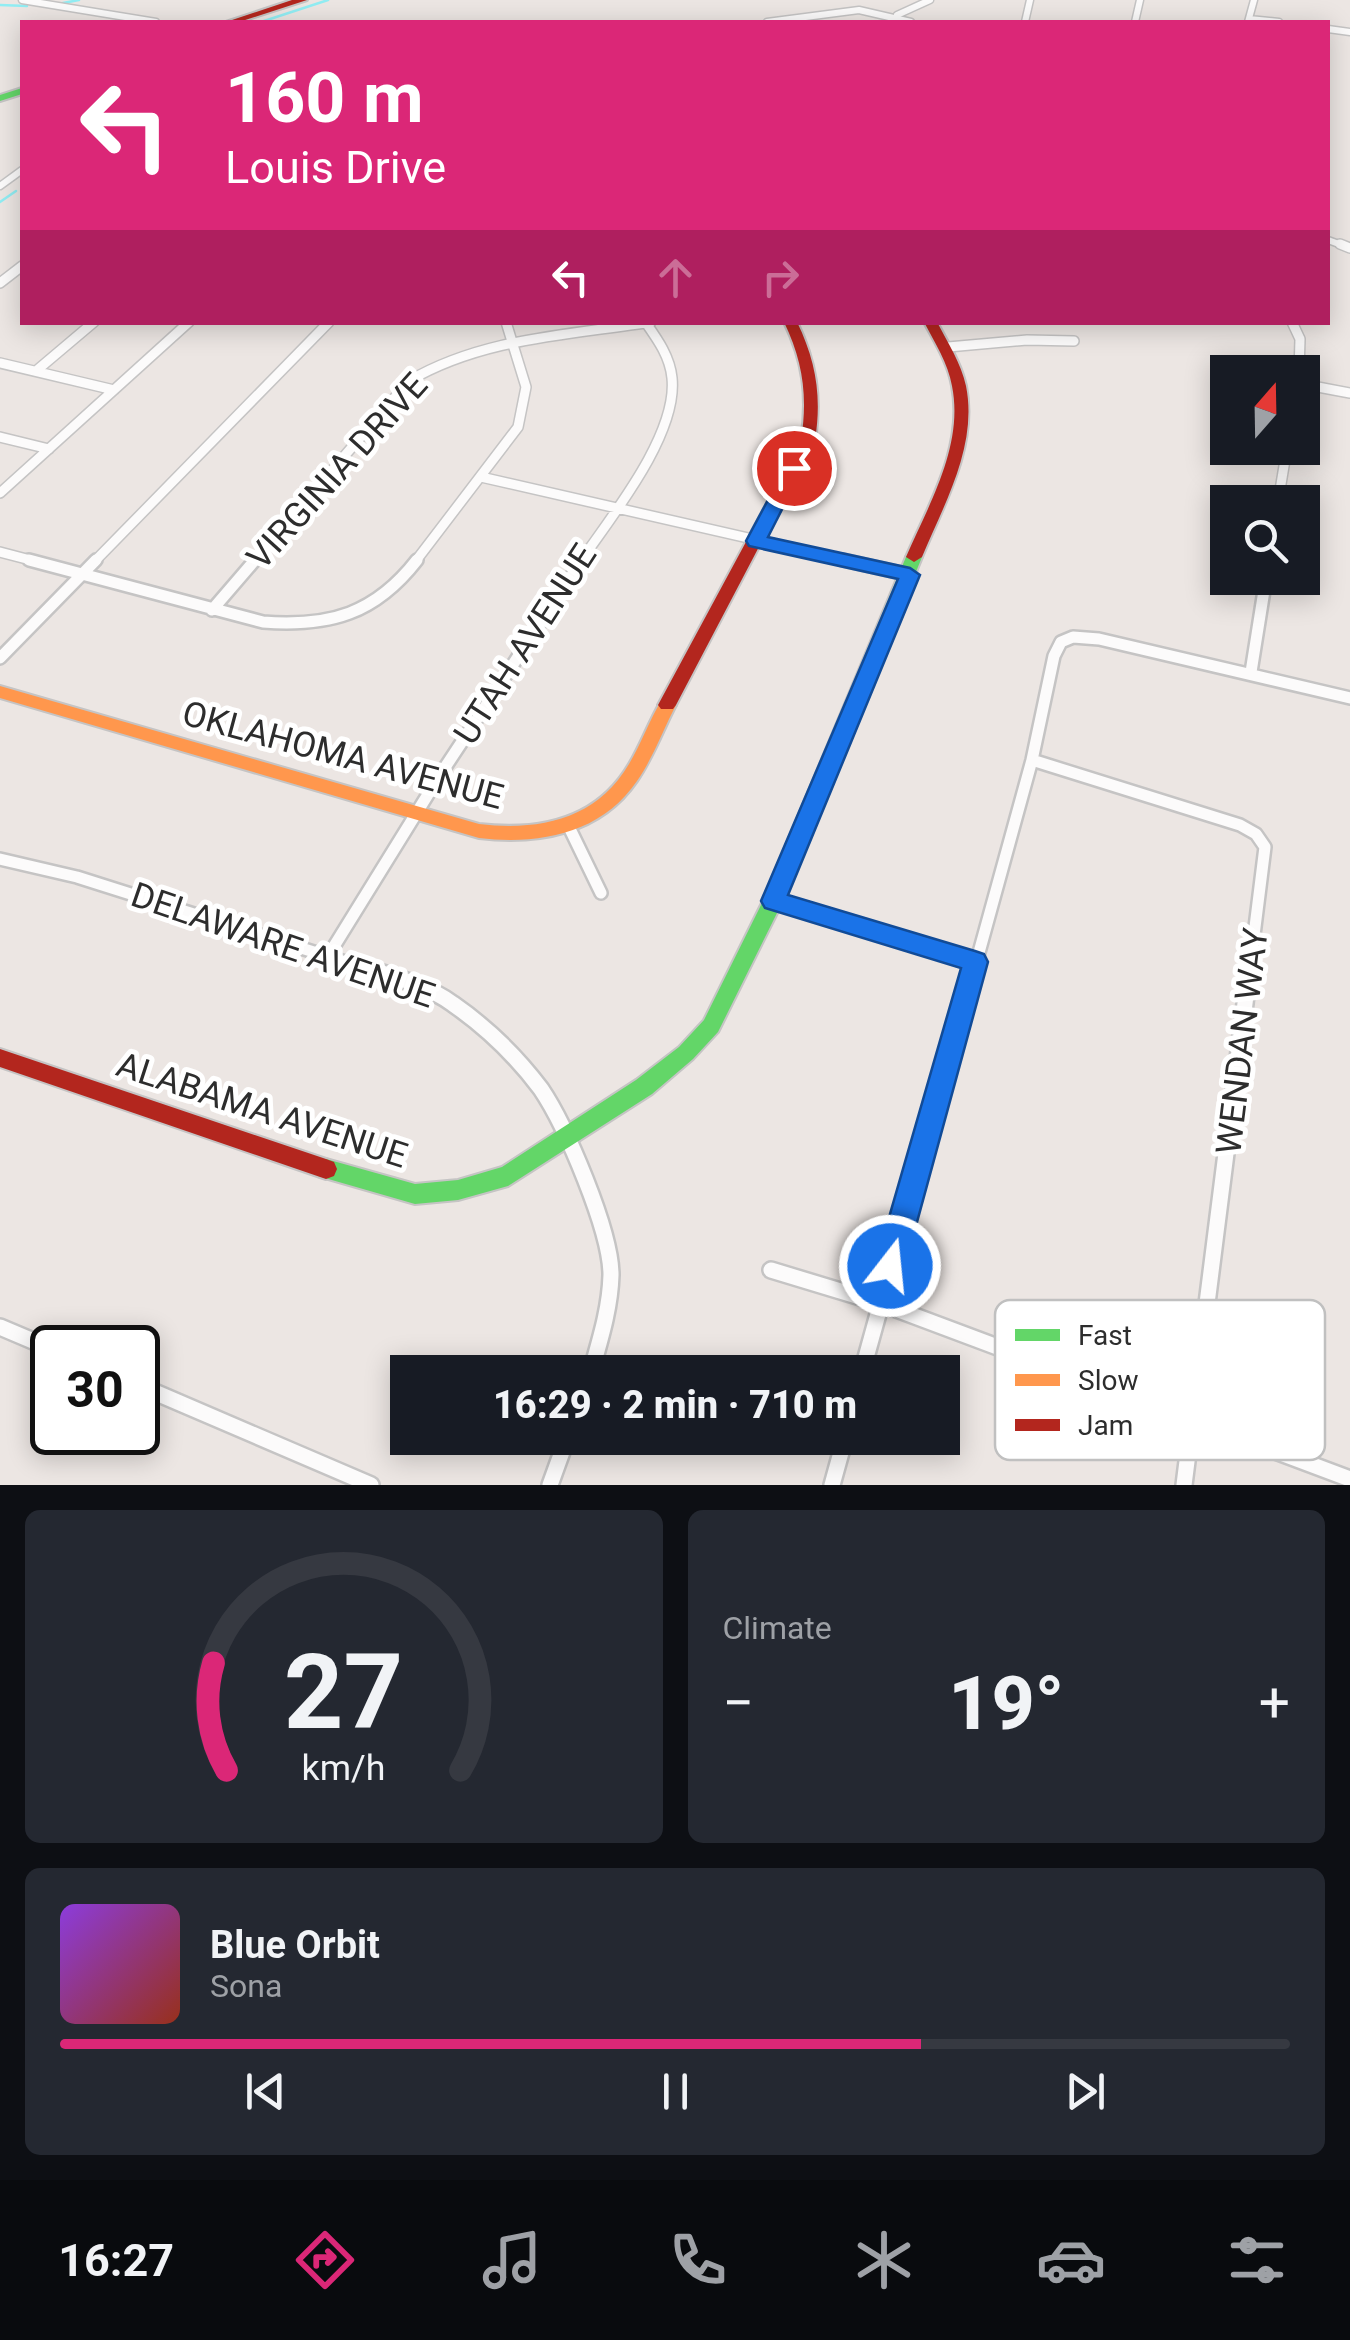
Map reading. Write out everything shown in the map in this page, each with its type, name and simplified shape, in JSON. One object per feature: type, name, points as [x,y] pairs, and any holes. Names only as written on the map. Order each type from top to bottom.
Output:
[{"type":"street","points":[[22,0],[144,20]]},
{"type":"street","points":[[241,20],[302,0]]},
{"type":"street","points":[[897,15],[930,0]]},
{"type":"street","points":[[780,20],[858,8],[907,20]]},
{"type":"street","points":[[0,283],[20,268]]},
{"type":"street","points":[[36,371],[90,325]]},
{"type":"street","points":[[0,494],[186,325]]},
{"type":"street","points":[[0,658],[326,325]]},
{"type":"street","points":[[0,552],[212,610],[297,626],[338,620],[373,606],[395,588],[518,427],[527,406],[528,386],[507,325]]},
{"type":"street","name":"VIRGINIA DRIVE","points":[[212,610],[409,381],[446,358],[636,325]]},
{"type":"street","name":"UTAH AVENUE","points":[[328,956],[414,813],[615,508],[659,434],[672,396],[672,370],[666,350],[650,325]]},
{"type":"street","points":[[600,893],[570,828],[624,787],[808,440],[816,406],[811,366],[791,325]]},
{"type":"street","name":"ALABAMA AVENUE","points":[[0,1058],[364,1182],[415,1194],[458,1190],[508,1176],[644,1087],[699,1040],[733,988],[774,901],[960,448],[965,385],[948,347],[932,325]]},
{"type":"street","points":[[1295,325],[1300,355]]},
{"type":"street","points":[[948,347],[1027,340],[1074,341]]},
{"type":"street","points":[[0,362],[114,390]]},
{"type":"street","points":[[1320,387],[1350,393]]},
{"type":"street","points":[[0,437],[48,449]]},
{"type":"street","points":[[481,477],[910,575]]},
{"type":"street","points":[[1251,672],[1263,595]]},
{"type":"street","points":[[866,1355],[1032,760],[1054,656],[1061,642],[1073,637],[1251,672],[1350,698]]},
{"type":"street","name":"OKLAHOMA AVENUE","points":[[0,692],[414,813],[505,834],[570,828]]},
{"type":"street","name":"WENDAN WAY","points":[[1032,760],[1240,825],[1256,834],[1265,847],[1208,1300]]},
{"type":"street","name":"DELAWARE AVENUE","points":[[0,859],[77,877],[328,956],[450,1002],[500,1042],[542,1092],[590,1188],[604,1228],[611,1272],[608,1313],[596,1355]]},
{"type":"street","points":[[774,901],[975,962]]},
{"type":"street","points":[[771,1270],[880,1304],[995,1348]]},
{"type":"street","points":[[0,1326],[30,1339]]},
{"type":"street","points":[[160,1394],[370,1485]]},
{"type":"street","points":[[550,1485],[561,1455]]},
{"type":"street","points":[[832,1485],[840,1455]]},
{"type":"street","name":"WENDAN WAY","points":[[1184,1485],[1188,1460]]},
{"type":"street","points":[[1297,1460],[1350,1479]]},
{"type":"waterway","points":[[63,3],[79,0]]},
{"type":"waterway","points":[[267,20],[328,0]]},
{"type":"waterway","points":[[0,5],[27,6]]},
{"type":"waterway","points":[[0,202],[16,191]]},
{"type":"traffic: fast","points":[[0,98],[20,92]]},
{"type":"traffic: fast","points":[[326,1169],[415,1194],[458,1190],[508,1176],[644,1087],[686,1053],[711,1026],[773,901],[914,557]]},
{"type":"traffic: slow","points":[[0,692],[500,834],[556,829],[590,815],[606,803],[635,770],[667,705]]},
{"type":"traffic: jam","points":[[237,20],[302,0]]},
{"type":"traffic: jam","points":[[667,705],[808,440],[810,379],[791,325]]},
{"type":"traffic: jam","points":[[914,557],[952,467],[962,413],[959,385],[949,355],[932,325]]},
{"type":"traffic: jam","points":[[0,1058],[326,1169]]},
{"type":"route","points":[[794,468],[756,541],[910,575],[774,901],[975,962],[890,1266]]}]
